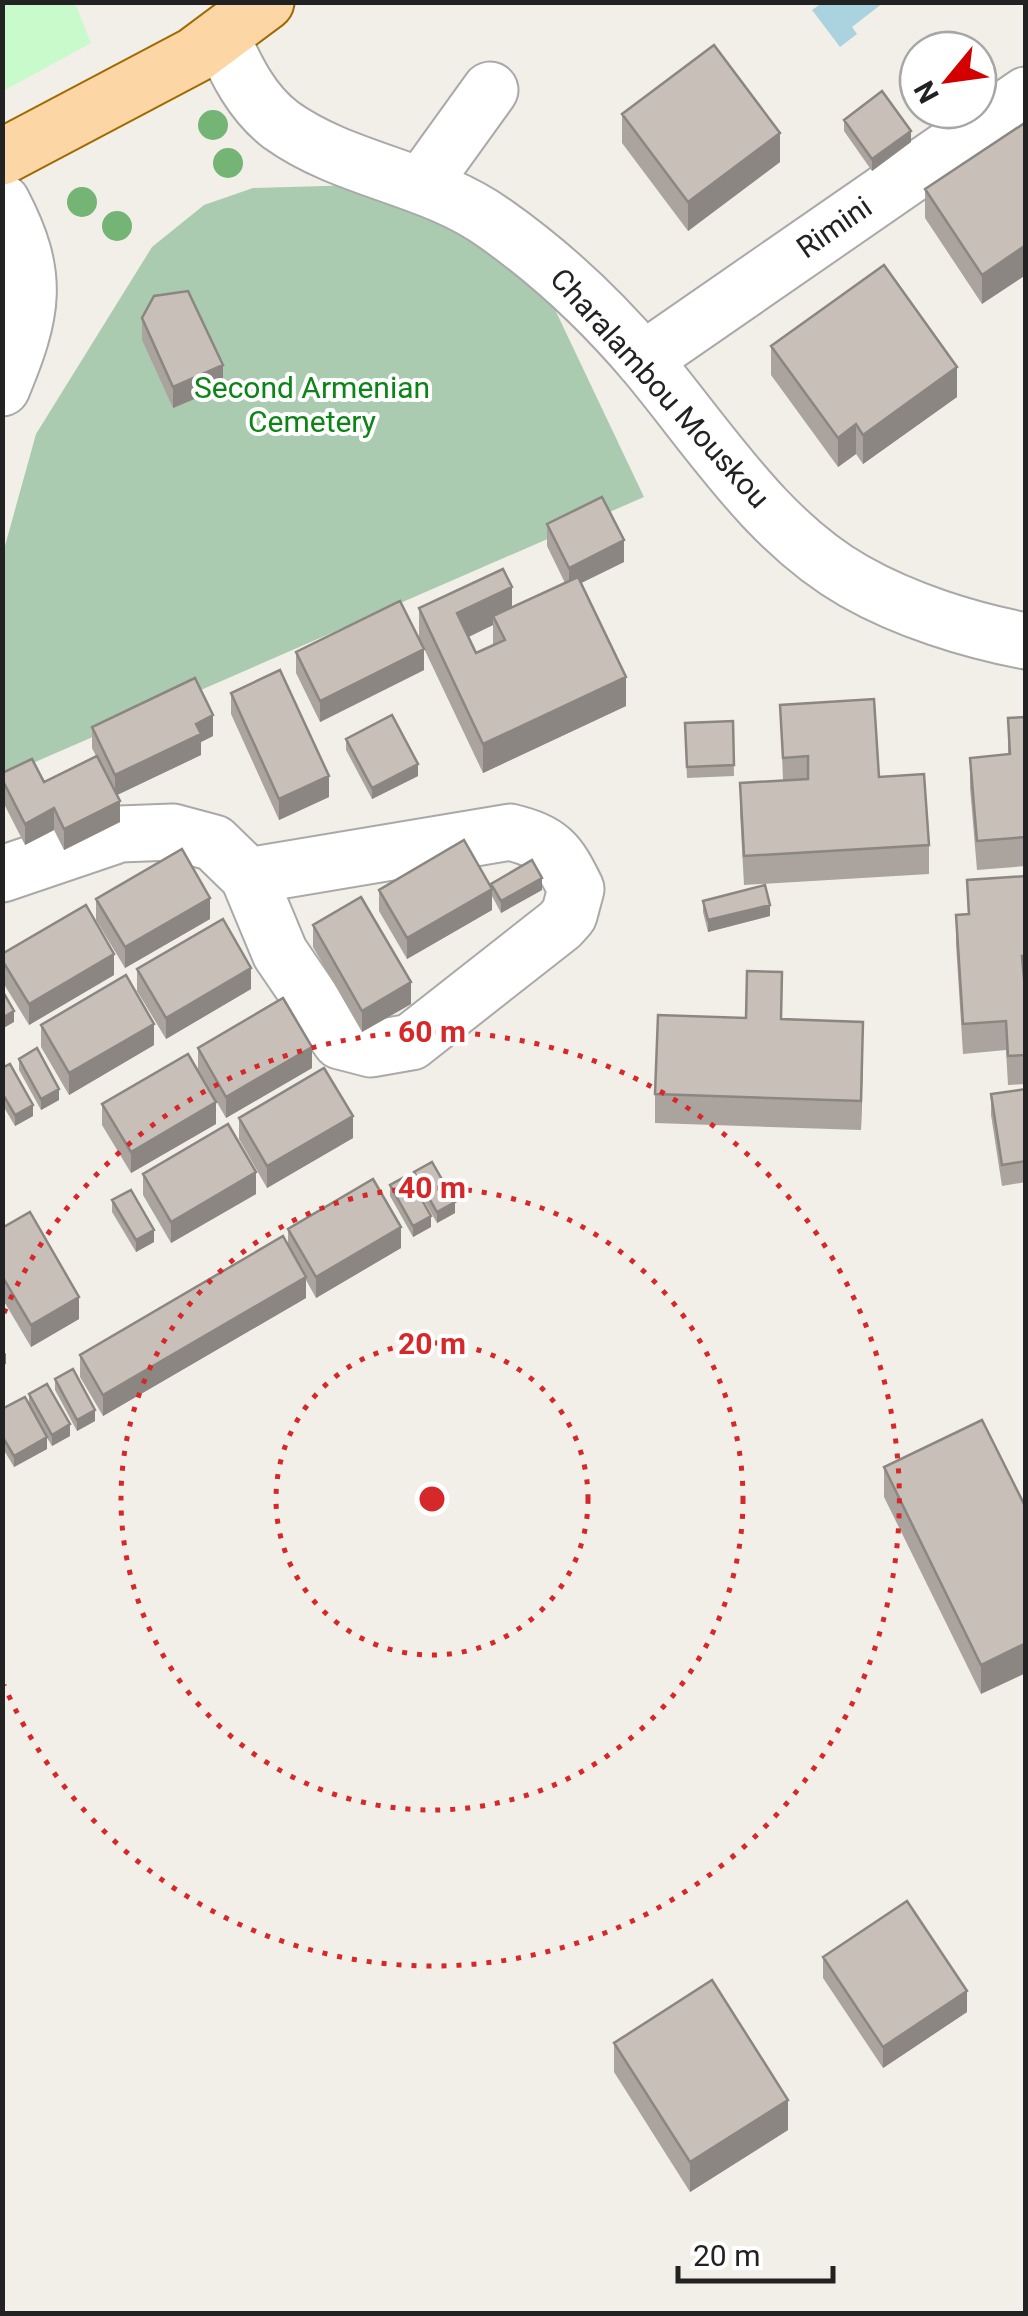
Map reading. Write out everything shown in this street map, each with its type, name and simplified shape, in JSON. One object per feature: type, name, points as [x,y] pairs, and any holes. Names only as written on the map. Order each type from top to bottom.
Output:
[{"type":"main road","points":[[2,157],[161,75],[222,38],[266,2]]},
{"type":"street","name":"Charalambou Mouskou","points":[[222,38],[246,86],[280,124],[316,144],[423,183],[490,220],[553,268],[643,360],[752,494],[852,580],[913,608],[1026,641]]},
{"type":"street","points":[[423,183],[490,90]]},
{"type":"street","name":"Rimini","points":[[643,360],[1026,94]]},
{"type":"street","points":[[2,202],[27,257],[31,284],[24,336],[2,388]]},
{"type":"street","points":[[2,874],[120,834],[173,832],[214,844],[248,876],[280,953],[313,1006],[340,1041],[372,1049],[411,1042],[525,955],[570,915],[576,889],[563,862],[542,840],[510,832],[248,876]]},
{"type":"green space","points":[[3,2],[75,3],[91,43],[3,91]]},
{"type":"green space","name":"Second Armenian Cemetery","points":[[360,185],[456,223],[550,299],[644,497],[3,776],[3,553],[36,434],[152,247],[204,205],[253,188]]},
{"type":"water","points":[[822,3],[883,3],[852,27],[857,34],[840,47],[812,10]]},
{"type":"building","points":[[714,45],[780,133],[688,202],[622,114]]},
{"type":"building","points":[[882,91],[898,113],[898,130],[911,131],[872,159],[844,120]]},
{"type":"building","points":[[1026,122],[1026,245],[982,275],[925,189]]},
{"type":"building","points":[[884,265],[957,367],[863,435],[856,424],[838,438],[771,346]]},
{"type":"building","points":[[188,291],[223,365],[173,387],[142,318],[154,296]]},
{"type":"building","points":[[602,497],[624,540],[569,568],[547,524]]},
{"type":"building","points":[[503,569],[512,587],[457,613],[476,653],[505,640],[493,616],[578,577],[626,677],[483,744],[419,608]]},
{"type":"building","points":[[400,601],[424,649],[320,701],[296,652]]},
{"type":"building","points":[[280,670],[329,776],[279,799],[231,693]]},
{"type":"building","points":[[195,678],[213,715],[196,724],[201,734],[115,775],[92,727]]},
{"type":"building","points":[[874,699],[879,777],[924,774],[929,845],[744,856],[740,783],[808,779],[808,756],[783,758],[780,705]]},
{"type":"building","points":[[392,715],[418,764],[372,788],[346,739]]},
{"type":"building","points":[[1026,717],[1026,837],[977,841],[970,758],[1010,754],[1008,718]]},
{"type":"building","points":[[733,721],[734,765],[687,767],[685,723]]},
{"type":"building","points":[[97,756],[120,801],[64,829],[54,808],[25,824],[2,773],[32,759],[44,782]]},
{"type":"building","points":[[464,840],[492,889],[407,938],[379,890]]},
{"type":"building","points":[[182,849],[210,898],[125,947],[96,899]]},
{"type":"building","points":[[532,860],[542,878],[501,901],[491,884]]},
{"type":"building","points":[[1026,876],[1026,956],[1022,956],[1026,1055],[1008,1056],[1006,1021],[963,1024],[956,915],[969,914],[967,880]]},
{"type":"building","points":[[765,885],[770,905],[708,920],[703,901]]},
{"type":"building","points":[[361,897],[411,982],[362,1011],[313,925]]},
{"type":"building","points":[[86,905],[114,954],[29,1004],[2,954]]},
{"type":"building","points":[[223,919],[251,968],[166,1018],[137,969]]},
{"type":"building","points":[[747,971],[782,972],[781,1019],[863,1022],[861,1101],[655,1094],[658,1015],[746,1018]]},
{"type":"building","points":[[126,975],[154,1024],[69,1073],[41,1025]]},
{"type":"building","points":[[2,990],[14,1011],[2,1018]]},
{"type":"building","points":[[283,998],[312,1047],[226,1097],[198,1048]]},
{"type":"building","points":[[37,1048],[59,1089],[41,1099],[19,1059]]},
{"type":"building","points":[[188,1054],[216,1102],[131,1152],[102,1104]]},
{"type":"building","points":[[10,1064],[33,1105],[15,1115],[2,1093],[2,1068]]},
{"type":"building","points":[[324,1068],[353,1116],[267,1166],[239,1118]]},
{"type":"building","points":[[1026,1089],[1026,1161],[1002,1165],[991,1094]]},
{"type":"building","points":[[228,1124],[256,1172],[171,1222],[143,1174]]},
{"type":"building","points":[[432,1162],[455,1202],[437,1212],[414,1172]]},
{"type":"building","points":[[408,1175],[431,1216],[413,1226],[390,1185]]},
{"type":"building","points":[[373,1179],[401,1227],[316,1277],[288,1229]]},
{"type":"building","points":[[131,1190],[154,1230],[136,1240],[112,1200]]},
{"type":"building","points":[[30,1212],[79,1297],[31,1325],[2,1276],[2,1228]]},
{"type":"building","points":[[283,1236],[306,1277],[103,1395],[80,1355]]},
{"type":"building","points":[[73,1369],[95,1410],[77,1420],[55,1379]]},
{"type":"building","points":[[47,1384],[70,1424],[52,1435],[29,1394]]},
{"type":"building","points":[[25,1397],[47,1437],[14,1456],[2,1436],[2,1409]]},
{"type":"building","points":[[982,1420],[1026,1508],[1026,1643],[981,1665],[884,1467]]},
{"type":"building","points":[[907,1901],[967,1991],[883,2047],[823,1957]]},
{"type":"building","points":[[712,1980],[788,2100],[690,2162],[614,2043]]}]
